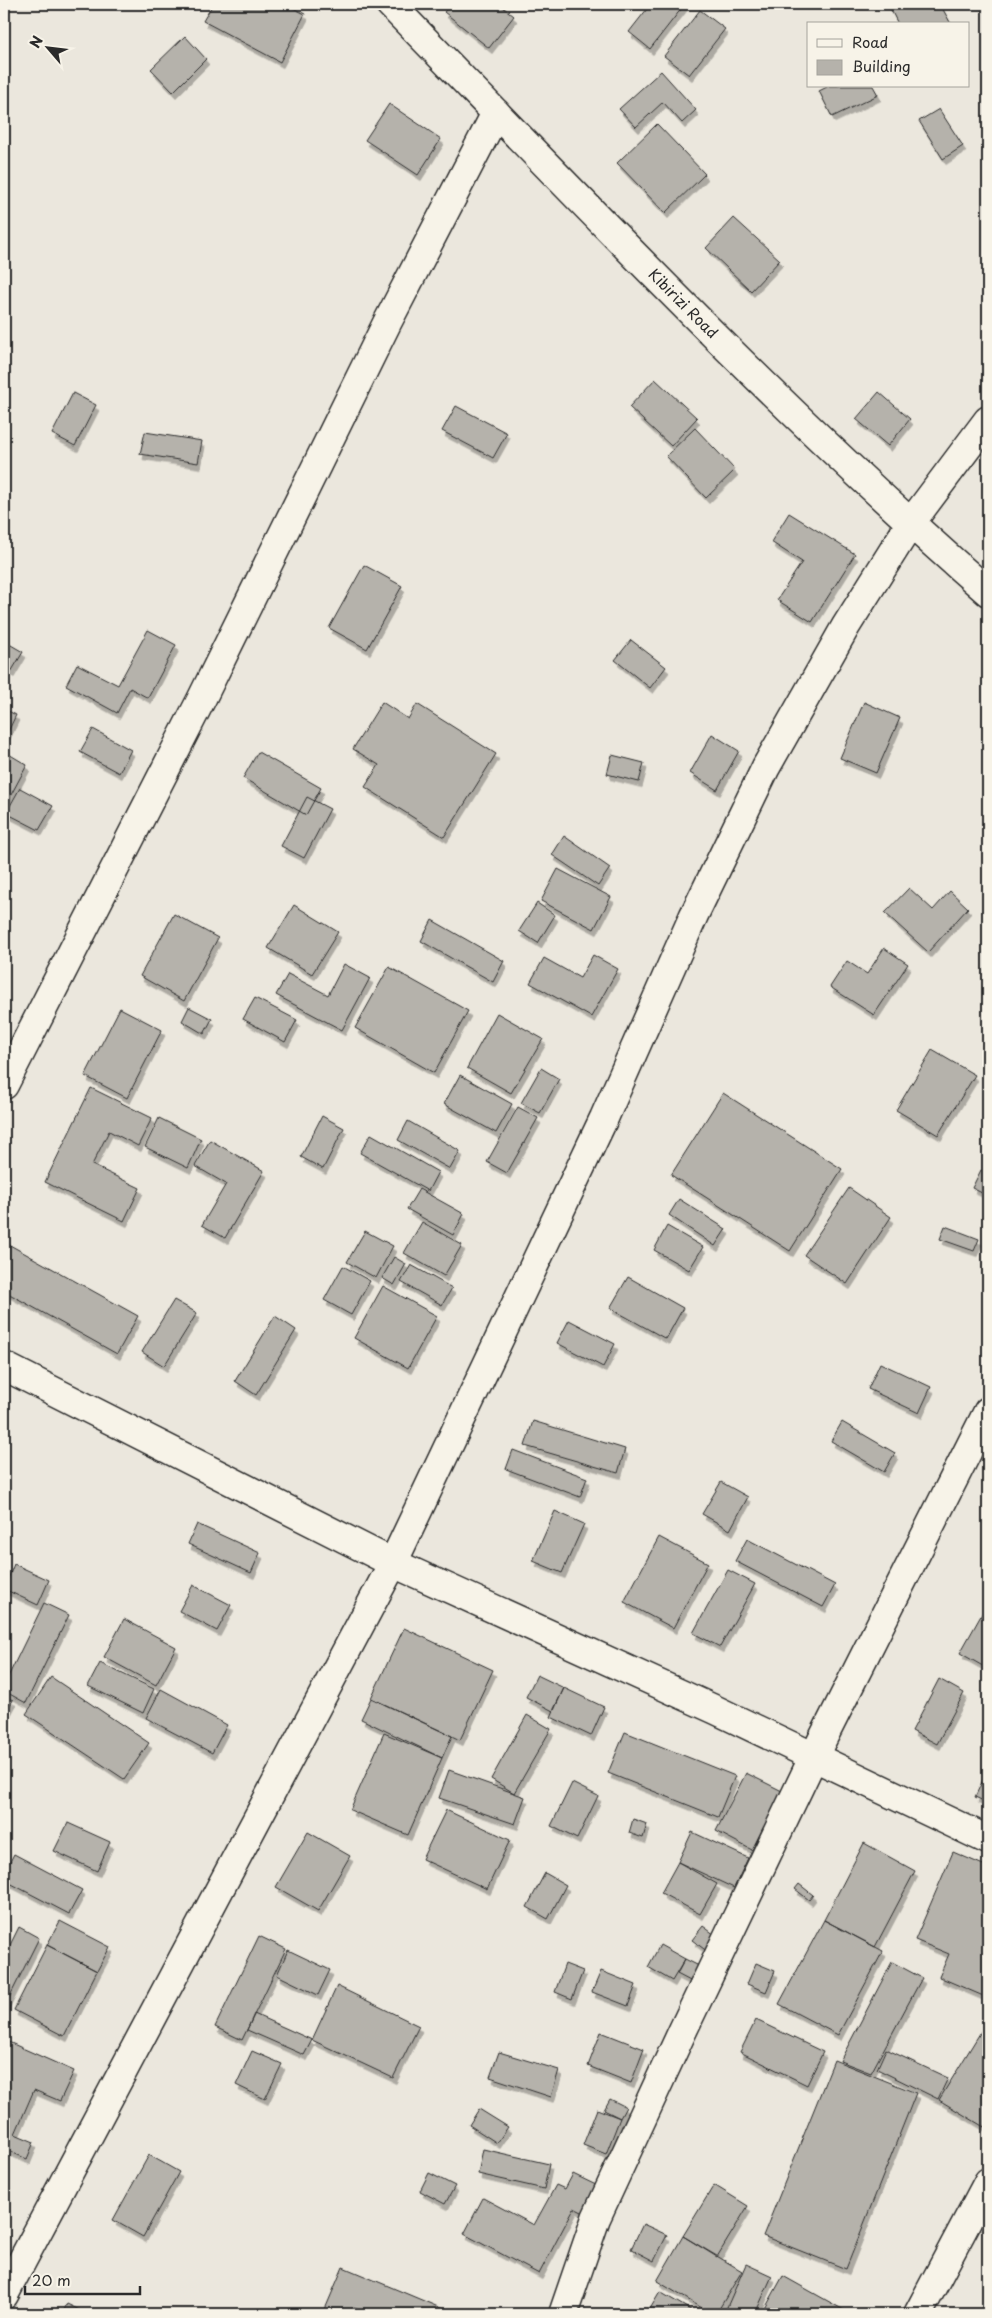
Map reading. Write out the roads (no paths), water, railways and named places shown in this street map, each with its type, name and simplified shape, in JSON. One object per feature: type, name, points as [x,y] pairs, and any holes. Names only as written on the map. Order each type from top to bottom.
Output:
[{"type":"street","name":"Kibirizi Road","points":[[390,4],[597,219],[743,366],[910,524],[988,592]]},
{"type":"street","points":[[4,1085],[202,698],[387,323],[496,113]]},
{"type":"street","points":[[4,2295],[393,1563],[604,1118],[694,915],[766,768],[846,626],[910,524],[988,420]]},
{"type":"street","points":[[4,1366],[393,1563],[814,1756],[988,1840]]},
{"type":"street","points":[[563,2314],[596,2218],[683,2030],[814,1756],[988,1412]]},
{"type":"street","points":[[918,2314],[988,2182]]}]
